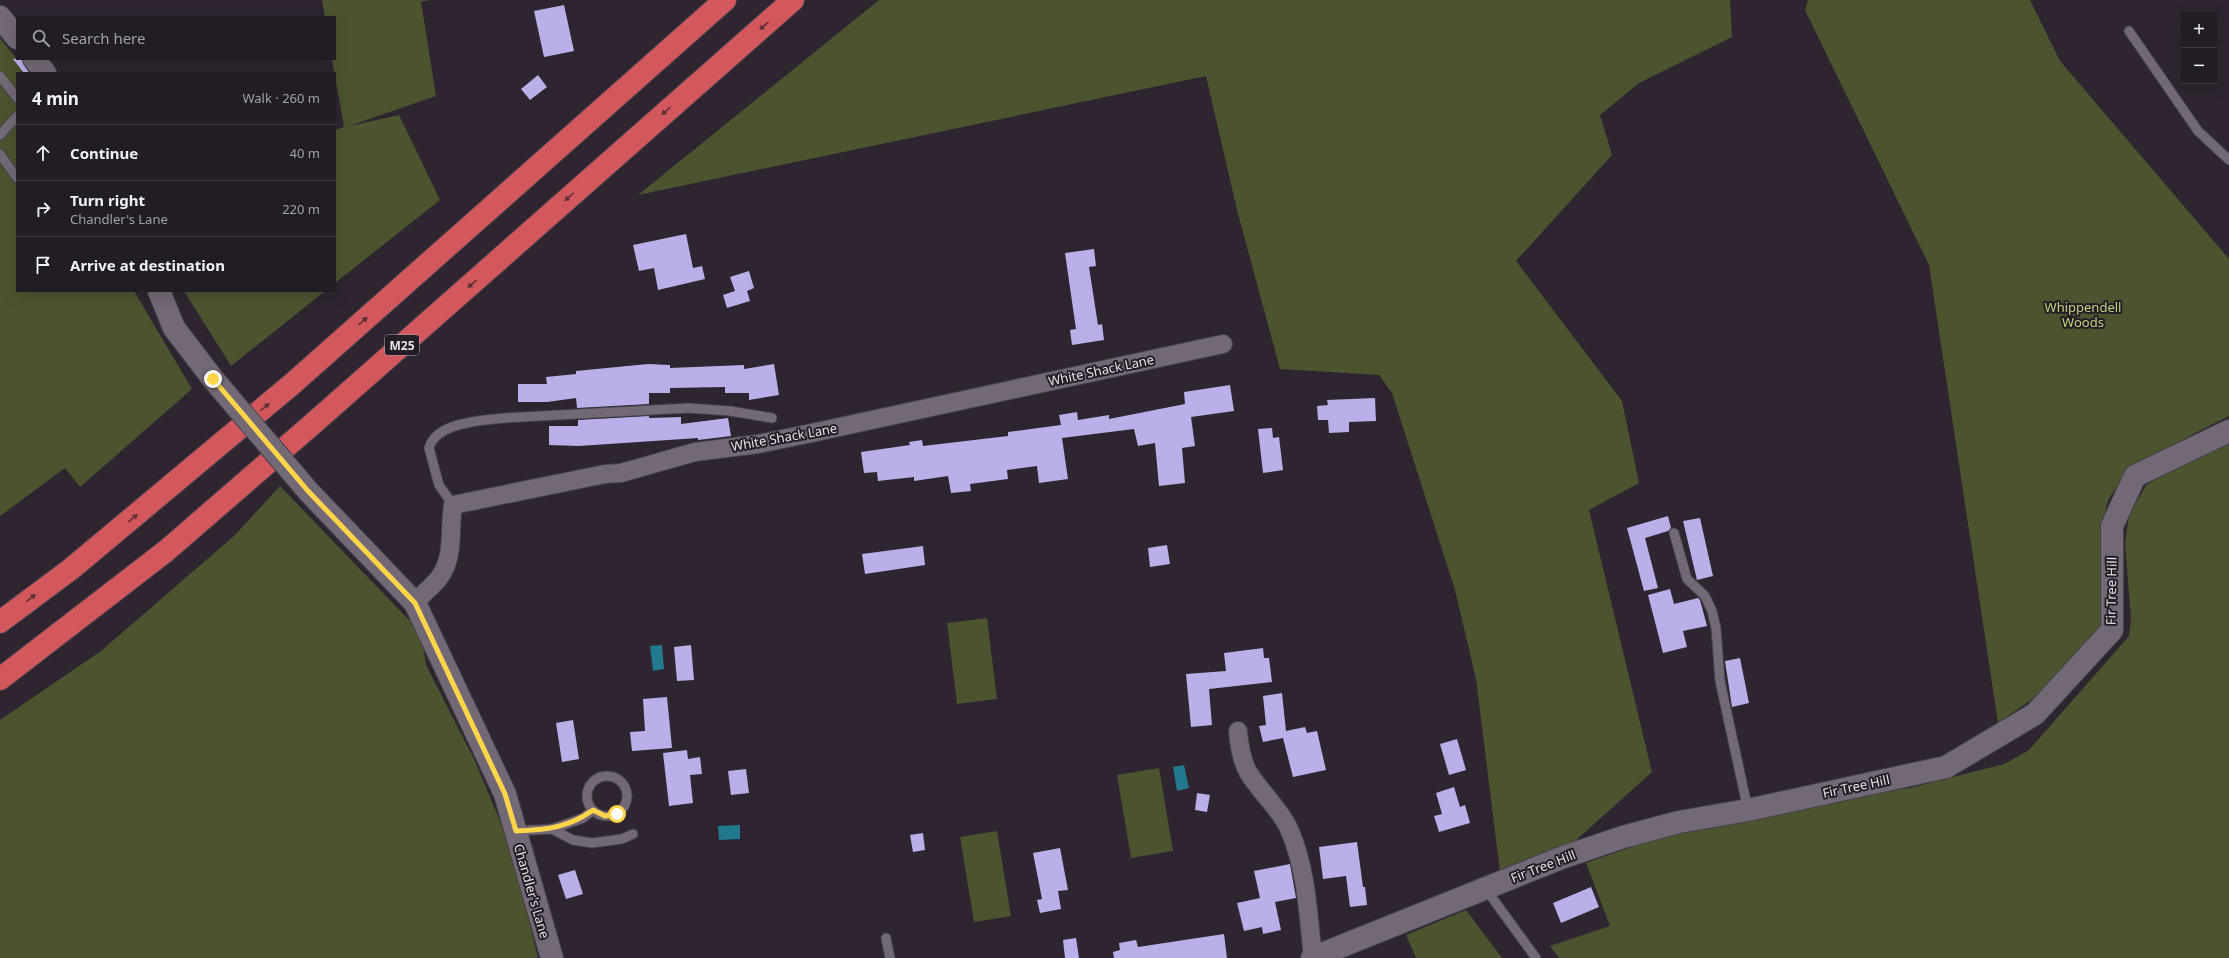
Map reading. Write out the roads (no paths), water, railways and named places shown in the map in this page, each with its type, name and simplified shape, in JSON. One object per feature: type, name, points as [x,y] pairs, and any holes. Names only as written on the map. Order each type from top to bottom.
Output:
[{"type":"highway","points":[[0,622],[77,564],[291,385],[725,0]]},
{"type":"highway","name":"M25","points":[[0,678],[166,551],[316,421],[793,0]]},
{"type":"street","points":[[0,17],[16,37]]},
{"type":"street","points":[[35,60],[44,72]]},
{"type":"street","name":"Chandler's Lane","points":[[159,292],[174,328],[213,379],[308,491],[415,603],[505,794],[552,958]]},
{"type":"street","name":"White Shack Lane","points":[[453,505],[605,474],[621,473],[696,452],[758,444],[807,434],[1224,344]]},
{"type":"street","name":"Fir Tree Hill","points":[[1312,958],[1485,888],[1623,837],[1679,822],[1748,810],[1946,767],[2035,714],[2112,630],[2112,526],[2134,476],[2229,431]]},
{"type":"street","points":[[415,603],[443,572],[451,544],[453,505]]},
{"type":"street","points":[[1238,731],[1239,746],[1248,772],[1279,812],[1295,844],[1306,889],[1312,958]]},
{"type":"lane","points":[[2129,32],[2198,132],[2229,160]]},
{"type":"lane","points":[[0,76],[16,97]]},
{"type":"lane","points":[[0,135],[16,117]]},
{"type":"lane","points":[[0,154],[16,177]]},
{"type":"lane","points":[[453,505],[439,485],[430,459],[429,448],[433,440],[448,428],[476,420],[682,408],[730,411],[772,418]]},
{"type":"lane","points":[[1674,533],[1686,579],[1705,596],[1712,611],[1716,628],[1720,681],[1748,810]]},
{"type":"lane","points":[[600,778],[613,778],[624,785],[627,798],[622,809],[611,816],[598,814],[593,810],[588,799],[590,786],[595,781],[600,778]]},
{"type":"lane","points":[[516,831],[552,830],[583,818],[593,810]]},
{"type":"lane","points":[[552,830],[572,840],[592,843],[622,839],[633,834]]},
{"type":"lane","points":[[1485,888],[1536,958]]},
{"type":"lane","points":[[886,938],[890,958]]},
{"type":"water","points":[[662,645],[664,669],[653,671],[650,646]]},
{"type":"water","points":[[1184,765],[1189,788],[1177,791],[1173,767]]},
{"type":"water","points":[[740,825],[740,839],[719,840],[718,826]]},
{"type":"park label","name":"Whippendell Woods","points":[[2083,314]]}]
